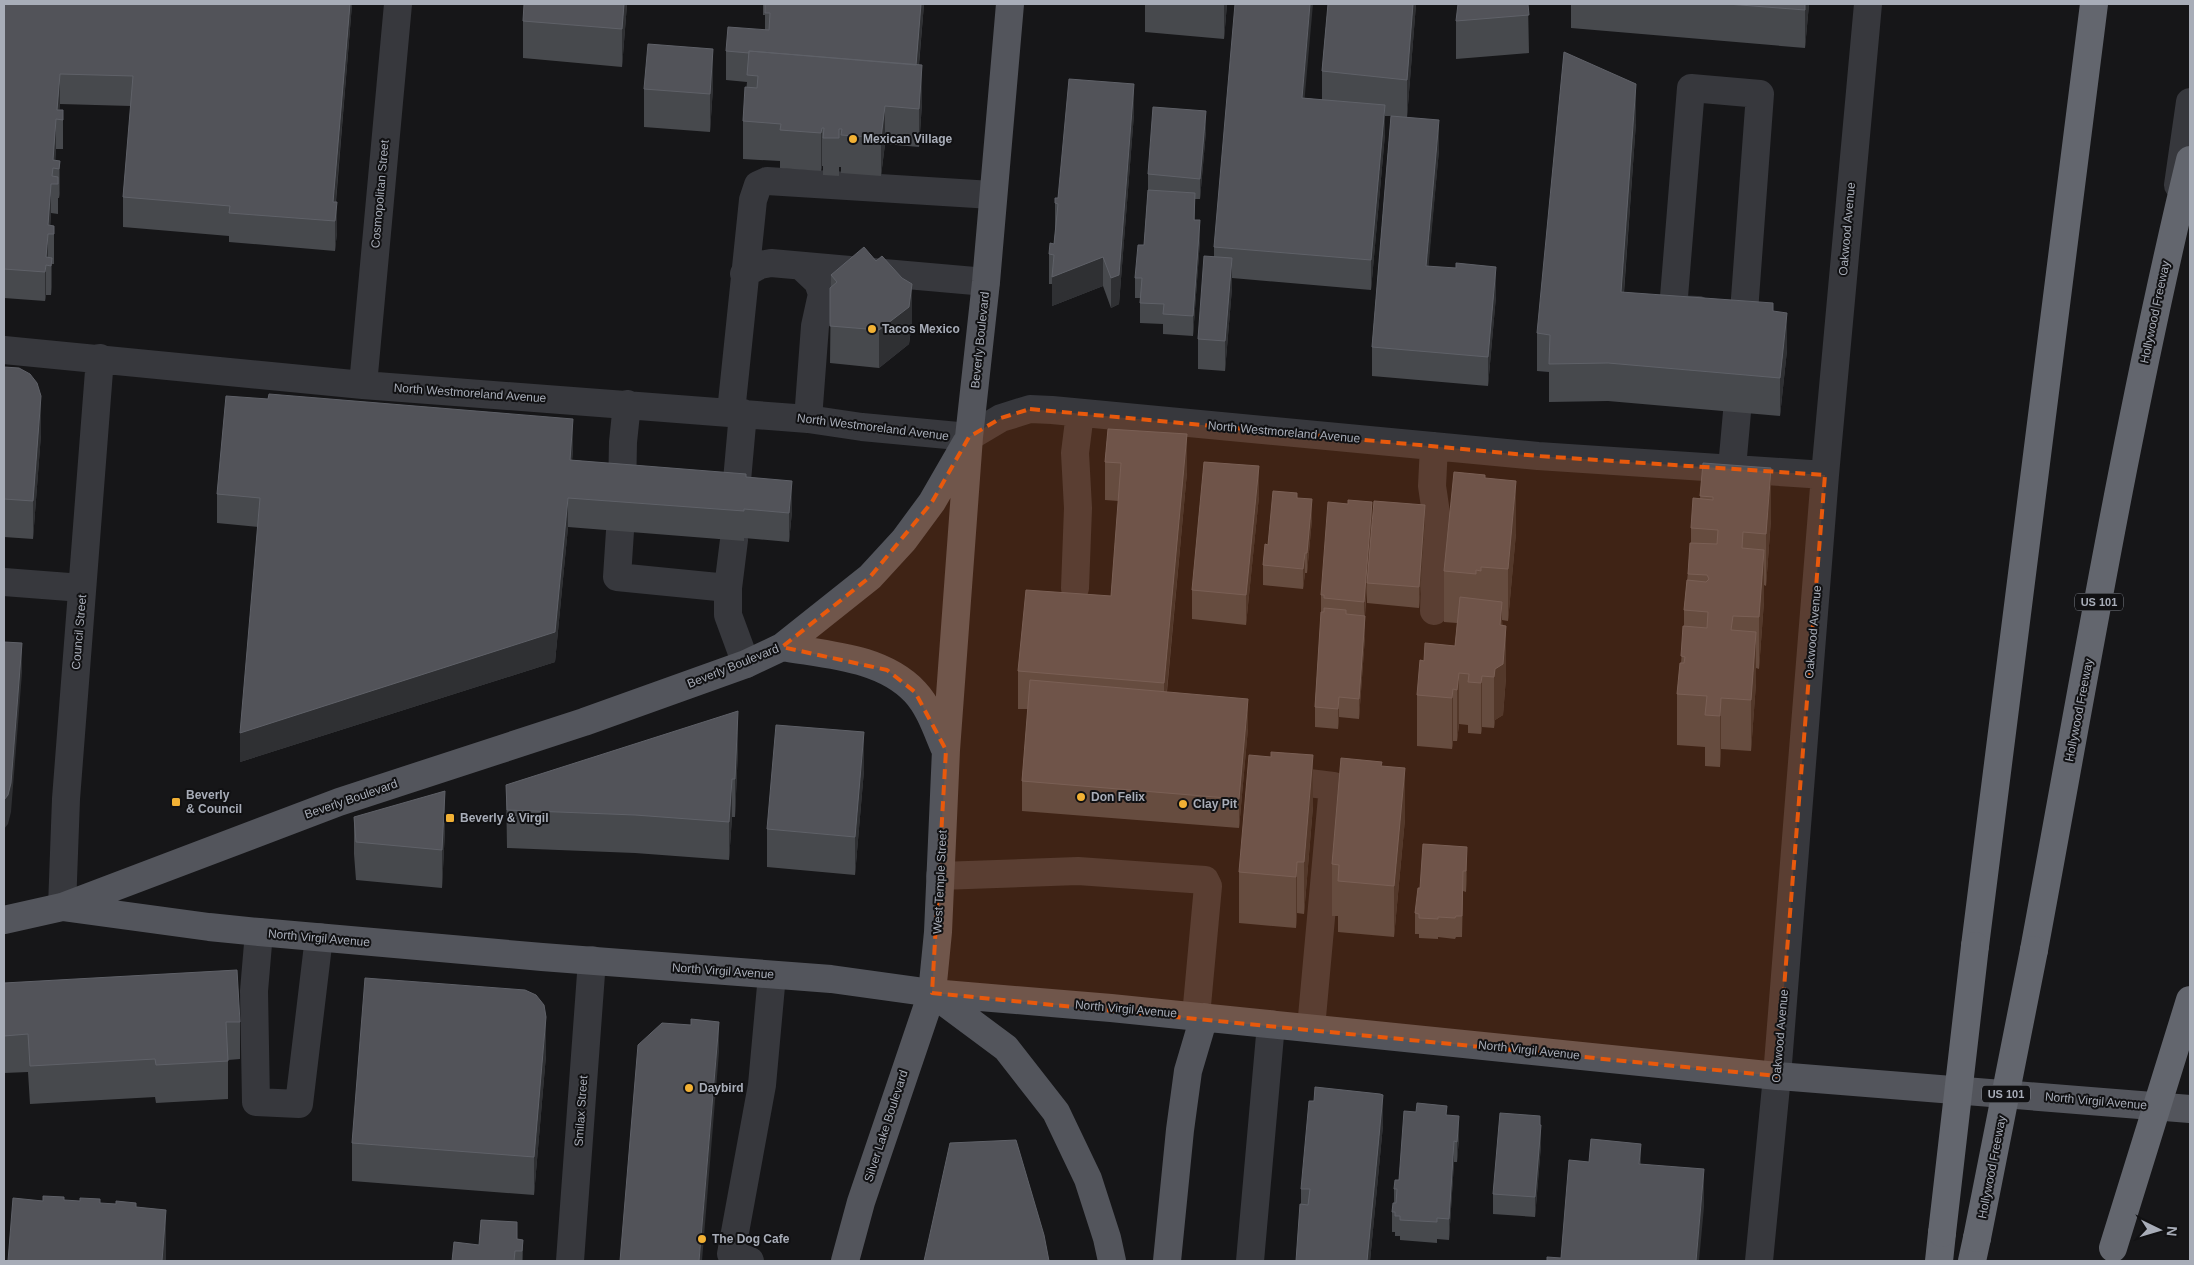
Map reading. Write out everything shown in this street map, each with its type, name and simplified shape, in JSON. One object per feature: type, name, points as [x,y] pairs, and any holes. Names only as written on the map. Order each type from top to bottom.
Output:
[{"type":"highway","points":[[1939,1261],[1975,946],[2094,4]]},
{"type":"highway","name":"Hollywood Freeway","points":[[1975,1249],[2034,950],[2133,416],[2190,160]]},
{"type":"highway","points":[[2111,1255],[2190,1000]]},
{"type":"main road","name":"Beverly Boulevard","points":[[4,920],[62,907],[339,802],[584,722],[746,664],[782,647],[856,589],[881,565],[932,502],[970,437],[986,282],[992,195],[1010,4]]},
{"type":"main road","name":"West Temple Street","points":[[932,993],[938,932],[946,750],[970,437]]},
{"type":"main road","points":[[782,647],[841,658],[887,670],[915,692],[928,711],[946,750]]},
{"type":"main road","name":"North Virgil Avenue","points":[[62,907],[259,932],[856,981],[932,993],[995,997],[1272,1024],[1777,1076],[2190,1109]]},
{"type":"main road","points":[[932,993],[1006,1048],[1056,1112],[1088,1178],[1107,1238],[1112,1261]]},
{"type":"main road","name":"Silver Lake Boulevard","points":[[845,1261],[861,1202],[932,993]]},
{"type":"main road","points":[[1167,1261],[1180,1130],[1188,1071],[1200,1017]]},
{"type":"street","name":"Cosmopolitan Street","points":[[364,385],[398,4]]},
{"type":"street","name":"Oakwood Avenue","points":[[1759,1261],[1777,1076],[1826,475],[1868,4]]},
{"type":"street","points":[[1691,88],[1760,94],[1743,326],[1673,309],[1691,88]]},
{"type":"street","points":[[2168,254],[2190,102]]},
{"type":"street","points":[[708,487],[736,496],[737,412],[744,274],[753,200],[758,186],[767,181],[992,195]]},
{"type":"street","points":[[744,274],[760,265],[771,262],[986,282]]},
{"type":"street","points":[[801,266],[818,282],[822,294],[815,326],[808,419]]},
{"type":"street","name":"North Westmoreland Avenue","points":[[4,350],[364,385],[737,412],[808,419],[862,428],[970,437],[1001,418],[1030,409],[1548,456],[1826,475]]},
{"type":"street","name":"Council Street","points":[[62,907],[66,799],[100,358]]},
{"type":"street","points":[[627,404],[622,487],[650,482]]},
{"type":"street","points":[[1732,468],[1737,412]]},
{"type":"street","points":[[1074,588],[1078,508],[1075,453],[1080,413]]},
{"type":"street","points":[[1434,446],[1432,486],[1437,520],[1434,610]]},
{"type":"street","points":[[620,531],[617,577],[728,588]]},
{"type":"street","points":[[734,540],[728,588],[728,614],[746,664]]},
{"type":"street","points":[[4,582],[82,588]]},
{"type":"street","points":[[1267,777],[1333,786],[1311,1028]]},
{"type":"street","points":[[940,876],[1078,871],[1204,880],[1208,886],[1200,1017]]},
{"type":"street","points":[[259,932],[254,991],[256,1102],[299,1104],[319,937]]},
{"type":"street","name":"Smilax Street","points":[[570,1261],[592,960]]},
{"type":"street","points":[[750,1261],[731,1254],[762,1085],[772,975]]},
{"type":"street","points":[[1250,1261],[1272,1024]]},
{"type":"highlighted area","points":[[1030,409],[1538,456],[1825,475],[1777,1076],[932,993],[946,750],[915,692],[887,670],[782,647],[870,577],[932,502],[969,437],[1001,418]]},
{"type":"building","points":[[4,4],[350,4],[333,202],[337,202],[335,221],[229,213],[230,206],[123,197],[133,76],[60,74],[57,110],[63,110],[63,120],[56,119],[53,160],[60,161],[59,169],[53,168],[52,176],[58,177],[58,184],[51,184],[48,225],[54,226],[54,234],[48,234],[46,257],[52,258],[51,266],[46,265],[45,272],[4,269]]},
{"type":"building","points":[[524,4],[624,4],[622,29],[523,21]]},
{"type":"building","points":[[765,4],[921,4],[916,65],[749,51],[749,53],[726,51],[728,27],[769,30],[770,13],[765,13]]},
{"type":"building","points":[[1235,4],[1310,4],[1302,98],[1385,105],[1371,260],[1214,247]]},
{"type":"building","points":[[1328,4],[1413,4],[1407,80],[1322,71]]},
{"type":"building","points":[[1458,4],[1528,4],[1529,15],[1456,21]]},
{"type":"building","points":[[1727,4],[1805,4],[1805,10]]},
{"type":"building","points":[[648,44],[713,49],[710,94],[644,89]]},
{"type":"building","points":[[749,51],[922,65],[919,109],[885,106],[881,138],[841,135],[842,129],[839,129],[839,138],[823,138],[824,128],[822,128],[821,133],[780,130],[781,124],[743,121],[745,87],[757,88],[758,76],[747,75]]},
{"type":"building","points":[[1564,52],[1636,84],[1621,292],[1773,303],[1773,311],[1787,313],[1780,378],[1608,363],[1549,364],[1550,335],[1537,333]]},
{"type":"building","points":[[1069,79],[1134,84],[1119,275],[1111,278],[1103,257],[1052,277],[1054,255],[1049,254],[1050,243],[1054,244],[1058,204],[1055,203],[1055,198],[1058,198]]},
{"type":"building","points":[[1153,107],[1206,111],[1200,179],[1148,174]]},
{"type":"building","points":[[1391,116],[1439,120],[1426,266],[1456,268],[1456,263],[1496,267],[1488,357],[1372,347]]},
{"type":"building","points":[[1148,190],[1195,193],[1194,220],[1200,220],[1193,316],[1163,314],[1164,304],[1140,303],[1142,278],[1135,278],[1138,245],[1144,245]]},
{"type":"building","points":[[864,247],[876,261],[882,256],[902,278],[912,284],[909,307],[879,330],[830,326],[830,288],[837,282],[831,275]]},
{"type":"building","points":[[1204,256],[1232,258],[1225,341],[1198,339]]},
{"type":"building","points":[[4,367],[19,368],[30,374],[37,383],[41,396],[33,501],[4,499]]},
{"type":"building","points":[[269,394],[573,419],[570,460],[746,474],[746,477],[792,481],[789,513],[568,498],[555,632],[240,733],[260,498],[217,494],[226,396],[268,399]]},
{"type":"building","points":[[1108,429],[1187,434],[1164,683],[1018,671],[1026,590],[1111,596],[1121,463],[1105,462]]},
{"type":"building","points":[[1204,462],[1259,466],[1246,595],[1192,590]]},
{"type":"building","points":[[1703,463],[1771,468],[1766,534],[1743,532],[1742,548],[1764,550],[1759,617],[1733,616],[1731,630],[1756,632],[1751,700],[1721,698],[1720,716],[1705,715],[1707,696],[1677,694],[1680,663],[1684,663],[1685,657],[1681,656],[1683,626],[1707,628],[1708,612],[1684,610],[1687,580],[1706,582],[1709,579],[1707,575],[1688,574],[1690,543],[1717,544],[1718,530],[1691,528],[1693,498],[1713,500],[1713,497],[1700,496]]},
{"type":"building","points":[[1454,472],[1516,481],[1508,569],[1481,567],[1481,571],[1476,570],[1476,574],[1444,571]]},
{"type":"building","points":[[1273,491],[1297,493],[1297,498],[1312,499],[1307,553],[1305,553],[1303,569],[1263,565],[1265,544],[1268,545]]},
{"type":"building","points":[[1348,500],[1372,502],[1364,602],[1324,598],[1324,595],[1321,595],[1328,502],[1348,504]]},
{"type":"building","points":[[1374,501],[1425,505],[1419,587],[1367,583]]},
{"type":"building","points":[[1460,597],[1502,602],[1500,625],[1506,626],[1503,664],[1495,669],[1494,677],[1482,676],[1481,683],[1468,682],[1469,674],[1459,673],[1457,690],[1453,689],[1452,698],[1417,695],[1420,660],[1424,661],[1425,643],[1455,646]]},
{"type":"building","points":[[1324,608],[1346,610],[1346,614],[1365,616],[1359,699],[1339,697],[1338,709],[1315,707],[1321,612],[1324,612]]},
{"type":"building","points":[[4,642],[22,643],[11,783],[8,795],[4,800]]},
{"type":"building","points":[[1030,680],[1248,699],[1239,799],[1022,781]]},
{"type":"building","points":[[738,711],[735,779],[732,779],[729,822],[635,815],[507,810],[506,785]]},
{"type":"building","points":[[776,725],[864,732],[855,837],[767,829]]},
{"type":"building","points":[[1271,752],[1313,755],[1304,862],[1297,862],[1296,877],[1239,872],[1249,755],[1271,757]]},
{"type":"building","points":[[1341,758],[1382,762],[1381,766],[1405,768],[1394,886],[1338,881],[1339,865],[1332,864]]},
{"type":"building","points":[[445,791],[442,850],[356,842],[354,817]]},
{"type":"building","points":[[1423,844],[1467,847],[1466,871],[1463,871],[1462,916],[1456,916],[1455,918],[1438,917],[1438,919],[1419,918],[1419,914],[1415,913],[1418,888],[1420,888]]},
{"type":"building","points":[[237,970],[240,1022],[226,1022],[228,1061],[156,1065],[155,1059],[30,1066],[28,1034],[4,1036],[4,983]]},
{"type":"building","points":[[365,978],[525,990],[536,995],[544,1005],[546,1017],[534,1157],[352,1143]]},
{"type":"building","points":[[691,1019],[719,1022],[699,1261],[620,1261],[638,1045],[662,1023],[691,1025]]},
{"type":"building","points":[[1315,1087],[1383,1095],[1367,1261],[1296,1261],[1300,1204],[1308,1205],[1310,1189],[1301,1189],[1309,1101],[1314,1101]]},
{"type":"building","points":[[1417,1103],[1447,1106],[1446,1115],[1459,1116],[1457,1142],[1454,1141],[1449,1219],[1437,1218],[1437,1222],[1400,1220],[1400,1216],[1395,1216],[1395,1212],[1392,1212],[1393,1203],[1396,1203],[1397,1189],[1394,1189],[1395,1180],[1399,1180],[1404,1111],[1416,1112]]},
{"type":"building","points":[[1500,1113],[1540,1116],[1541,1125],[1535,1197],[1493,1194]]},
{"type":"building","points":[[1591,1139],[1641,1144],[1639,1164],[1704,1169],[1696,1261],[1547,1261],[1547,1257],[1561,1258],[1569,1160],[1589,1162]]},
{"type":"building","points":[[1016,1140],[1044,1235],[1049,1261],[924,1261],[950,1143]]},
{"type":"building","points":[[43,1196],[64,1197],[64,1200],[80,1201],[80,1198],[100,1199],[100,1203],[116,1204],[116,1201],[136,1203],[136,1207],[166,1210],[162,1261],[8,1261],[13,1198],[43,1201]]},
{"type":"building","points":[[481,1220],[517,1222],[517,1239],[523,1240],[522,1251],[515,1251],[514,1261],[452,1261],[454,1242],[479,1245]]},
{"type":"place","name":"Mexican Village","points":[[853,139]]},
{"type":"place","name":"Tacos Mexico","points":[[872,329]]},
{"type":"place","name":"Don Felix","points":[[1081,797]]},
{"type":"place","name":"Beverly & Council","points":[[176,802]]},
{"type":"place","name":"Clay Pit","points":[[1183,804]]},
{"type":"place","name":"Beverly & Virgil","points":[[450,818]]},
{"type":"place","name":"Daybird","points":[[689,1088]]},
{"type":"place","name":"The Dog Cafe","points":[[702,1239]]}]
